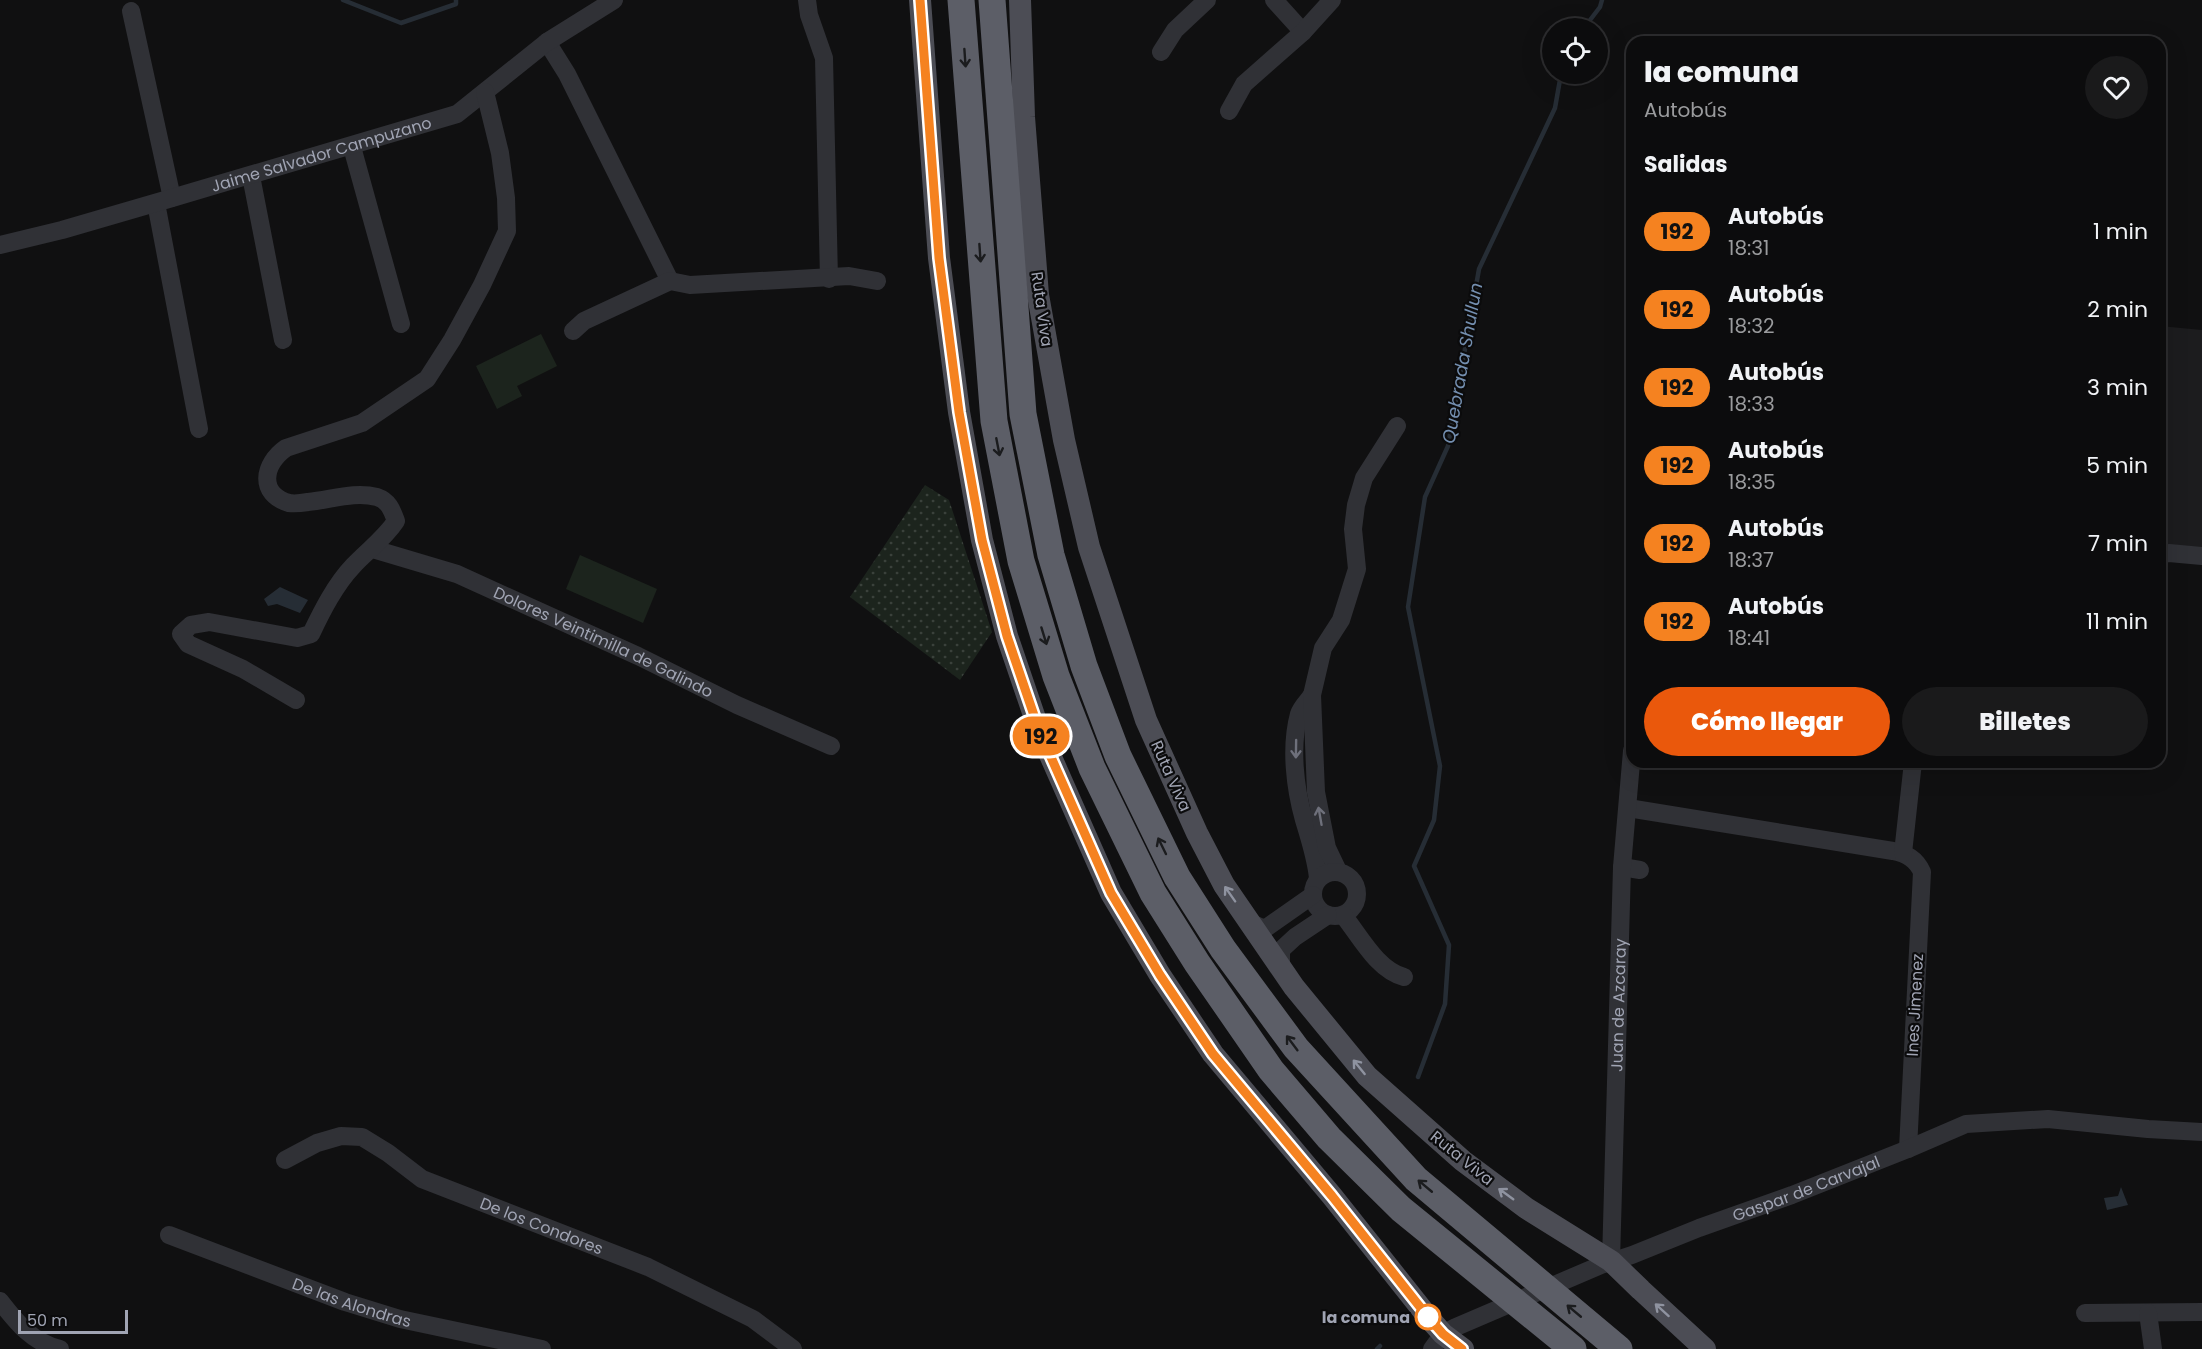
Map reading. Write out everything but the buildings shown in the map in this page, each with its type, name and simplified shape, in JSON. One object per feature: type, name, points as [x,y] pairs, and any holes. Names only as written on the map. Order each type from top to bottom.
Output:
[{"type":"highway","points":[[961,0],[993,422],[1021,561],[1056,676],[1092,768],[1153,893],[1197,963],[1271,1070],[1329,1138],[1401,1209],[1574,1349]]},
{"type":"highway","name":"Ruta Viva","points":[[992,0],[1023,414],[1050,555],[1084,666],[1118,756],[1177,878],[1223,949],[1296,1048],[1416,1179],[1619,1349]]},
{"type":"main road","points":[[920,0],[939,258],[959,412],[982,540],[1007,636],[1039,730],[1111,893],[1160,975],[1213,1054],[1332,1196],[1444,1337],[1462,1349]]},
{"type":"main road","name":"Ruta Viva","points":[[1020,0],[1024,117],[1038,294],[1064,440],[1089,547],[1146,720],[1197,833],[1224,885],[1281,968],[1367,1076],[1463,1161],[1641,1290],[1705,1349]]},
{"type":"street","name":"Jaime Salvador Campuzano","points":[[0,244],[164,201],[457,114],[547,42],[614,0]]},
{"type":"street","points":[[807,0],[809,15],[824,58],[829,279]]},
{"type":"street","points":[[1161,52],[1175,30],[1207,0]]},
{"type":"street","points":[[1274,0],[1303,32]]},
{"type":"street","points":[[1229,111],[1244,84],[1303,32],[1332,0]]},
{"type":"street","points":[[130,12],[164,201],[199,429]]},
{"type":"street","points":[[547,42],[567,74],[669,281]]},
{"type":"street","points":[[296,700],[243,669],[188,644],[181,634],[191,625],[209,622],[297,638],[311,634],[322,610],[353,566],[387,535],[396,521],[391,506],[380,498],[357,494],[291,504],[274,496],[267,484],[268,467],[276,455],[286,447],[362,423],[427,379],[452,340],[482,285],[507,231],[506,198],[500,153],[485,92]]},
{"type":"street","points":[[352,147],[401,324]]},
{"type":"street","points":[[251,176],[283,340]]},
{"type":"street","points":[[573,331],[584,321],[669,281],[690,285],[829,279],[849,276],[877,281]]},
{"type":"street","points":[[1338,871],[1328,849],[1316,792],[1312,695],[1323,648],[1341,620],[1356,569],[1353,529],[1356,505],[1364,478],[1397,426]]},
{"type":"street","name":"Dolores Veintimilla de Galindo","points":[[372,549],[457,574],[638,656],[737,705],[831,746]]},
{"type":"street","points":[[2166,554],[2202,556]]},
{"type":"street","points":[[1312,695],[1299,712],[1295,748],[1298,788],[1304,819],[1316,854],[1319,909],[1335,915],[1392,974],[1404,977]]},
{"type":"street","name":"Juan de Azcaray","points":[[1606,1263],[1622,867],[1631,768]]},
{"type":"street","name":"Ines Jimenez","points":[[1908,1149],[1922,872],[1910,857],[1913,768]]},
{"type":"street","points":[[1628,808],[1910,857]]},
{"type":"street","points":[[1622,867],[1640,870]]},
{"type":"street","points":[[1249,922],[1266,928],[1316,887],[1324,874],[1338,871],[1353,880],[1358,895],[1350,910],[1335,915],[1295,937],[1281,950],[1281,968]]},
{"type":"street","name":"Gaspar de Carvajal","points":[[1444,1337],[1606,1263],[1792,1195],[1966,1124],[2001,1120],[2048,1119],[2202,1132]]},
{"type":"street","name":"De los Condores","points":[[285,1160],[317,1143],[333,1138],[362,1137],[422,1179],[648,1267],[753,1319],[793,1349]]},
{"type":"street","name":"De las Alondras","points":[[169,1235],[345,1302],[400,1318],[542,1349]]},
{"type":"street","points":[[0,1301],[22,1329],[37,1341],[60,1349]]},
{"type":"street","points":[[2148,1312],[2153,1349]]},
{"type":"street","points":[[2085,1313],[2202,1312]]},
{"type":"shaded area","points":[[2166,327],[2202,330],[2202,549],[2166,546]]},
{"type":"shaded area","points":[[541,334],[557,366],[517,386],[522,396],[497,409],[476,366]]},
{"type":"shaded area","points":[[925,485],[949,500],[992,632],[960,680],[850,597]]},
{"type":"shaded area","points":[[580,555],[657,589],[643,623],[566,589]]},
{"type":"shaded area","points":[[280,587],[308,600],[300,613],[277,604],[268,606],[264,599]]},
{"type":"shaded area","points":[[2121,1187],[2128,1205],[2107,1210],[2104,1198],[2118,1196]]},
{"type":"waterway","points":[[343,0],[401,23],[456,4],[456,0]]},
{"type":"waterway","name":"Quebrada Shullun","points":[[1592,18],[1602,0]]},
{"type":"waterway","name":"Quebrada Shullun","points":[[1418,1077],[1445,1004],[1449,945],[1414,866],[1434,820],[1440,766],[1408,607],[1425,497],[1448,446],[1479,269],[1555,108],[1559,84]]},
{"type":"waterway","name":"Quebrada Shullun","points":[[1377,1349],[1380,1346]]},
{"type":"bus line","name":"192","points":[[920,0],[939,258],[959,412],[982,540],[1007,636],[1039,730],[1111,893],[1160,975],[1213,1054],[1332,1196],[1428,1317],[1443,1334],[1462,1349]]},
{"type":"place","name":"la comuna","points":[[1428,1317]]}]
